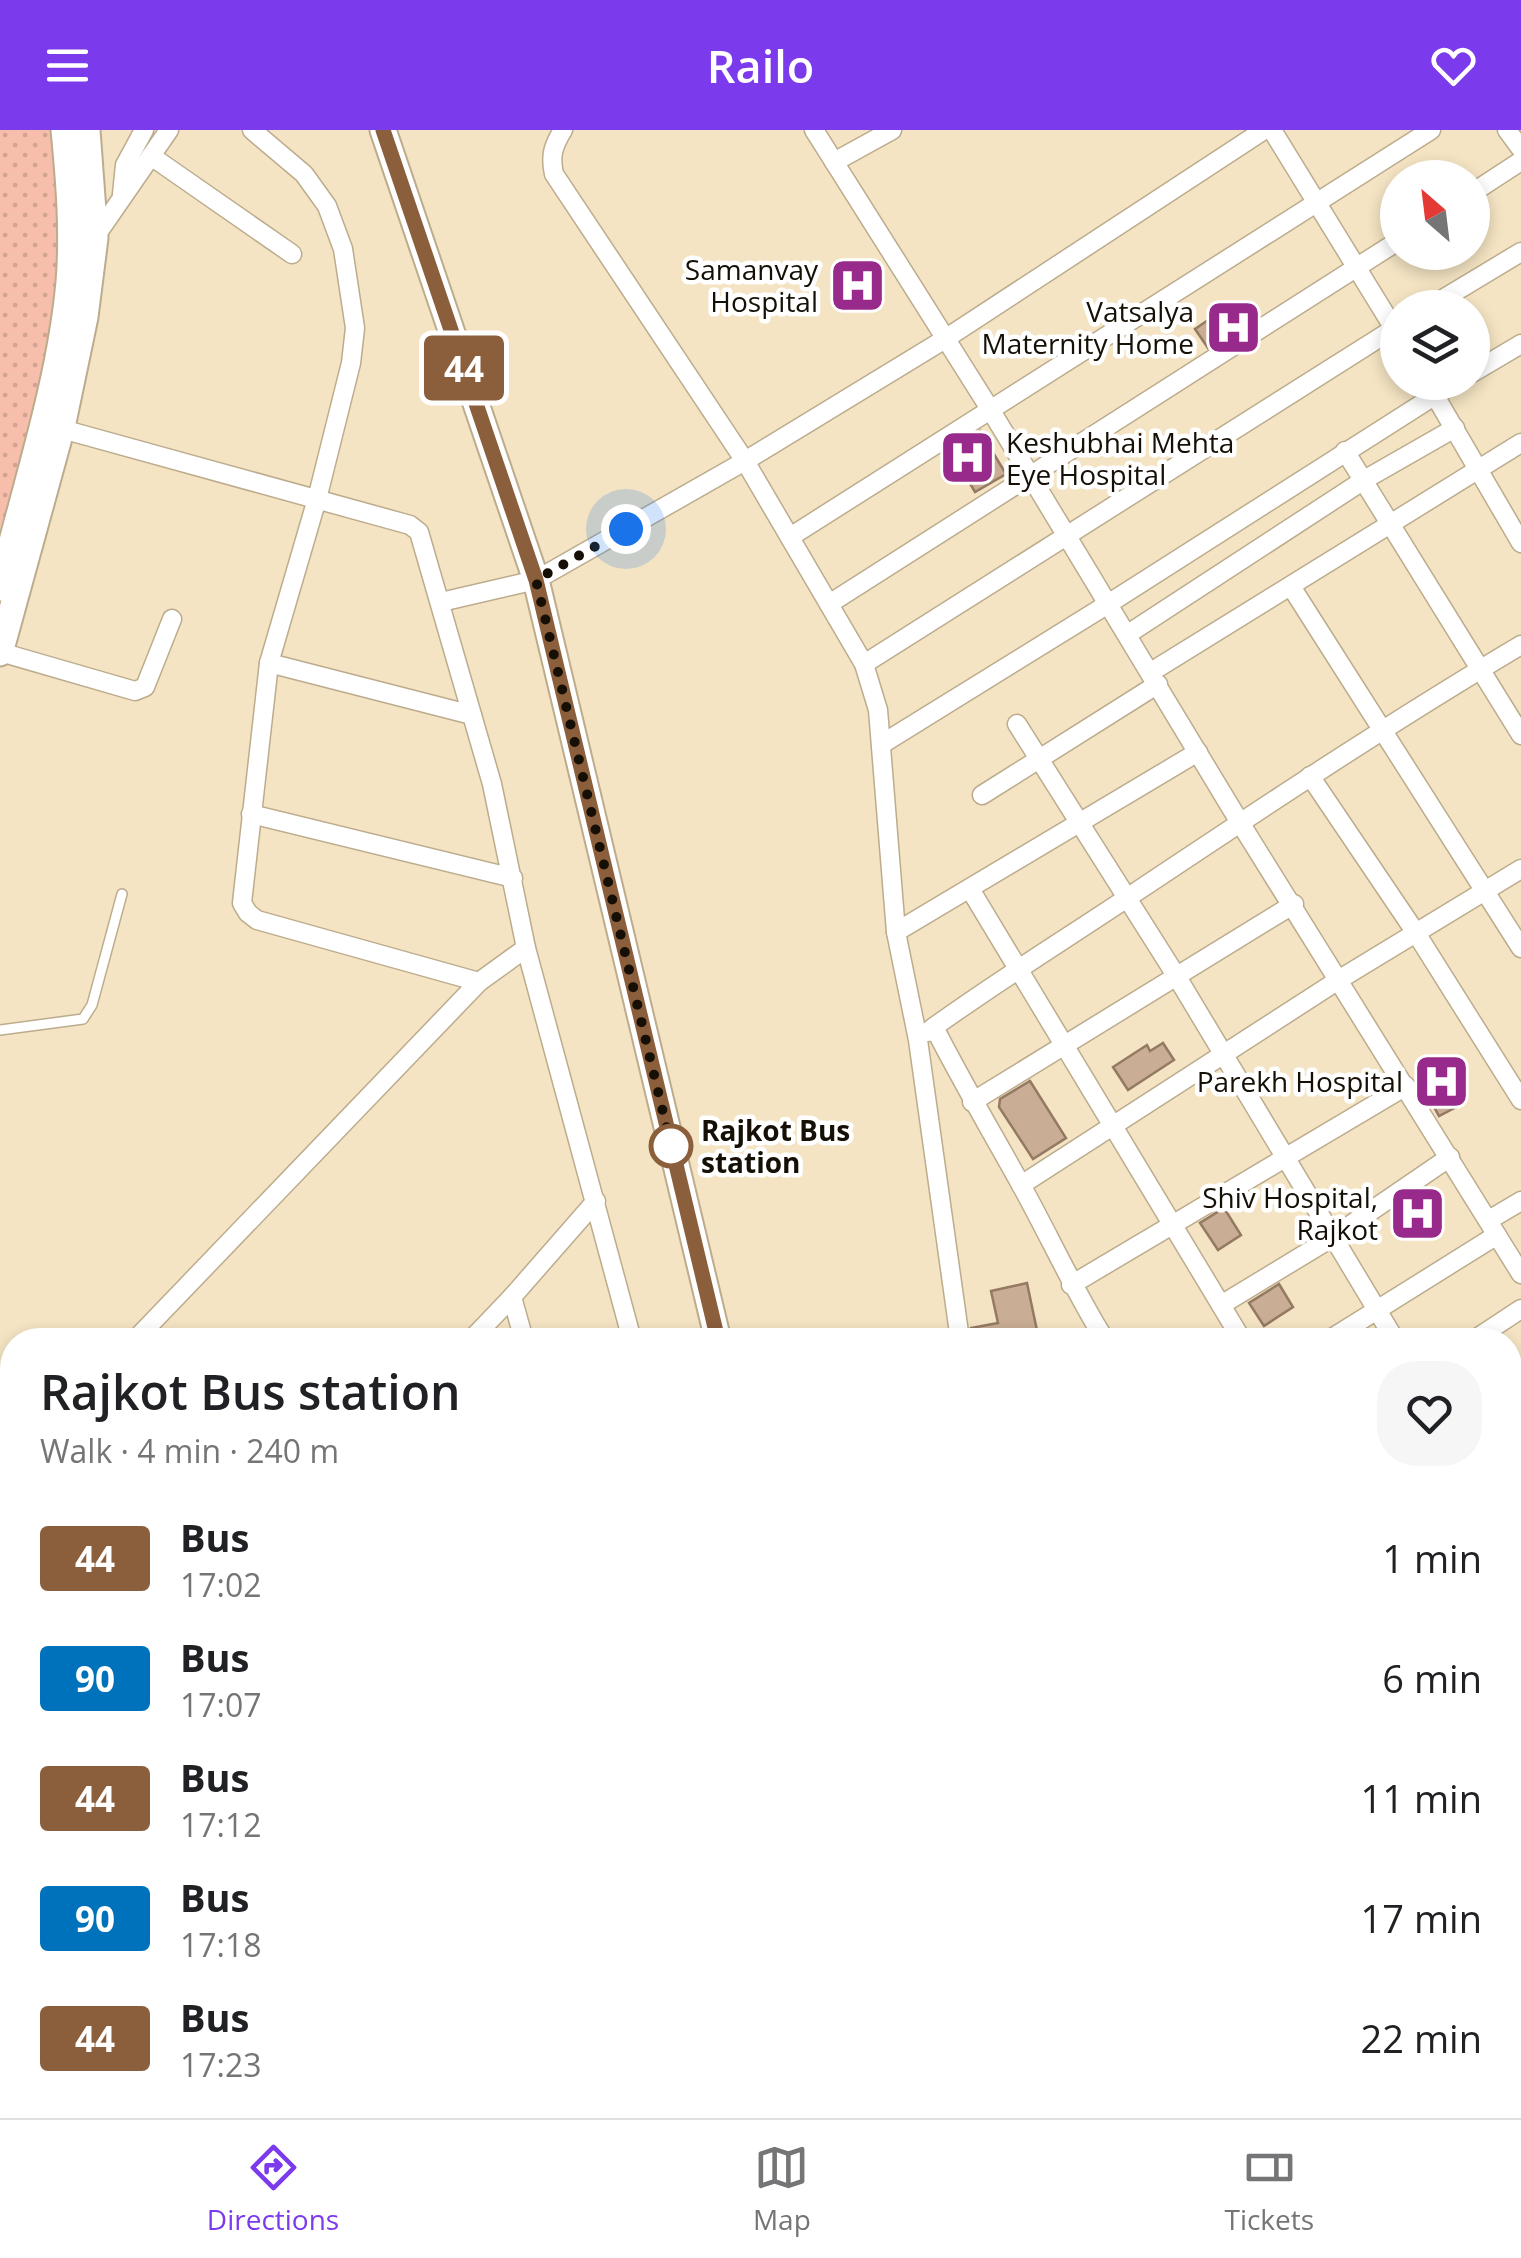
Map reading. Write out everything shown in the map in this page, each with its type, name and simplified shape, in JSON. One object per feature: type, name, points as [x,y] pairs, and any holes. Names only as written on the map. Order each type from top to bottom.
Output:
[{"type":"street","points":[[64,130],[71,234],[52,426],[0,652],[135,690],[145,687],[151,677],[172,619]]},
{"type":"street","points":[[122,199],[125,165],[144,130]]},
{"type":"street","points":[[95,238],[169,130]]},
{"type":"street","points":[[252,130],[304,174],[326,206],[343,250],[355,328],[351,363],[269,663],[242,903],[257,920],[479,982]]},
{"type":"street","points":[[383,130],[536,580],[715,1328]]},
{"type":"street","points":[[563,130],[554,145],[554,174],[745,461],[864,664],[874,689],[882,744],[896,932],[918,1040],[958,1328]]},
{"type":"street","points":[[814,130],[990,408],[1239,821],[1521,1274]]},
{"type":"street","points":[[834,162],[892,130]]},
{"type":"street","points":[[440,602],[536,580],[745,461],[945,340],[1264,130]]},
{"type":"street","points":[[1272,130],[1380,305]]},
{"type":"street","points":[[790,537],[1431,130]]},
{"type":"street","points":[[1508,130],[1521,149]]},
{"type":"street","points":[[0,588],[86,317],[95,238],[90,134]]},
{"type":"street","points":[[151,156],[292,254]]},
{"type":"street","points":[[1490,182],[1521,162]]},
{"type":"street","points":[[1458,290],[1521,252]]},
{"type":"street","points":[[829,604],[1380,253]]},
{"type":"street","points":[[864,664],[1380,340]]},
{"type":"street","points":[[1490,362],[1521,344]]},
{"type":"street","points":[[882,744],[1346,451],[1416,400]]},
{"type":"street","points":[[1438,400],[1521,543]]},
{"type":"street","points":[[52,426],[410,525],[419,532],[472,715],[513,878],[526,948],[629,1328]]},
{"type":"street","points":[[1128,634],[1364,480],[1455,428]]},
{"type":"street","points":[[982,794],[1292,588],[1521,444]]},
{"type":"street","points":[[1346,451],[1521,736]]},
{"type":"street","points":[[1292,588],[1521,948]]},
{"type":"street","points":[[918,1040],[1016,967],[1521,644]]},
{"type":"street","points":[[269,663],[472,715]]},
{"type":"street","points":[[1017,724],[1178,976],[1388,1328]]},
{"type":"street","points":[[896,932],[1198,752]]},
{"type":"street","points":[[1310,776],[1416,933],[1521,1100]]},
{"type":"street","points":[[252,814],[513,878]]},
{"type":"street","points":[[1021,1185],[1110,1124],[1521,869]]},
{"type":"street","points":[[970,889],[1235,1328]]},
{"type":"street","points":[[972,1102],[1294,904]]},
{"type":"street","points":[[147,1328],[479,982],[526,948]]},
{"type":"street","points":[[934,1027],[1097,1328]]},
{"type":"street","points":[[1071,1285],[1406,1086]]},
{"type":"street","points":[[1221,1305],[1450,1157]]},
{"type":"street","points":[[482,1328],[596,1201]]},
{"type":"street","points":[[1349,1328],[1493,1227],[1521,1201]]},
{"type":"street","points":[[512,1296],[521,1328]]},
{"type":"street","points":[[1492,1328],[1521,1309]]},
{"type":"lane","points":[[0,1030],[83,1019],[92,1005],[122,894]]},
{"type":"shaded area","points":[[0,130],[58,130],[82,261],[0,529]]},
{"type":"building","points":[[863,261],[881,290],[850,310],[832,280]]},
{"type":"building","points":[[1233,303],[1247,323],[1208,348],[1195,329]]},
{"type":"building","points":[[980,431],[1006,474],[975,492],[950,450]]},
{"type":"building","points":[[1163,1043],[1174,1060],[1128,1090],[1113,1067],[1147,1045],[1150,1051]]},
{"type":"building","points":[[1441,1060],[1464,1103],[1439,1116],[1416,1074]]},
{"type":"building","points":[[1030,1081],[1066,1138],[1033,1159],[999,1107],[1000,1099]]},
{"type":"building","points":[[1427,1197],[1439,1219],[1408,1236],[1395,1214]]},
{"type":"building","points":[[1224,1208],[1241,1235],[1218,1250],[1200,1223]]},
{"type":"building","points":[[1027,1283],[1036,1328],[971,1328],[998,1323],[991,1291]]},
{"type":"building","points":[[1279,1284],[1293,1307],[1264,1326],[1249,1303]]},
{"type":"bus line","name":"44","points":[[383,130],[536,580],[715,1328]]},
{"type":"place","name":"Samanvay Hospital","points":[[857,285]]},
{"type":"place","name":"Vatsalya Maternity Home","points":[[1233,327]]},
{"type":"place","name":"Keshubhai Mehta Eye Hospital","points":[[967,458]]},
{"type":"place","name":"Parekh Hospital","points":[[1442,1081]]},
{"type":"place","name":"Rajkot Bus station","points":[[671,1146]]},
{"type":"place","name":"Shiv Hospital, Rajkot","points":[[1417,1213]]},
{"type":"route","points":[[626,529],[536,580],[672,1150],[671,1146]]}]
